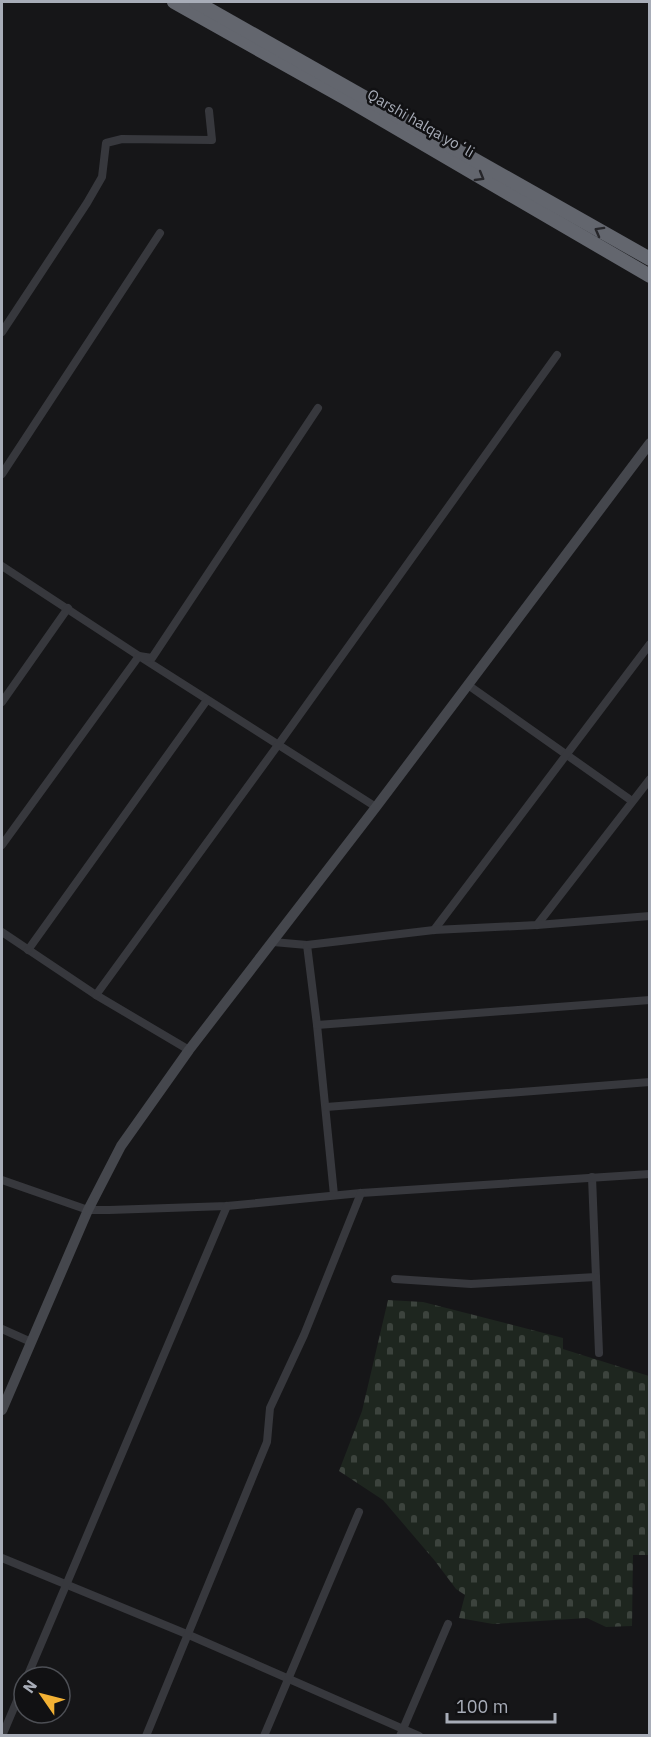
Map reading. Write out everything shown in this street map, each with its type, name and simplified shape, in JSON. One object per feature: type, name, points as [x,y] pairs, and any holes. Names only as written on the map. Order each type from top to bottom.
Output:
[{"type":"highway","name":"Qarshi halqa yoʻli","points":[[174,2],[277,54],[650,259]]},
{"type":"highway","name":"Qarshi halqa yoʻli","points":[[196,2],[277,54],[650,276]]},
{"type":"main road","points":[[2,1410],[88,1210],[121,1146],[189,1050],[468,686],[650,443]]},
{"type":"street","points":[[2,333],[102,177],[106,143],[122,139],[212,140],[209,111]]},
{"type":"street","points":[[2,474],[160,233]]},
{"type":"street","points":[[96,994],[558,355]]},
{"type":"street","points":[[139,656],[152,658],[318,408]]},
{"type":"street","points":[[2,566],[376,807]]},
{"type":"street","points":[[2,702],[68,608]]},
{"type":"street","points":[[434,930],[650,644]]},
{"type":"street","points":[[2,845],[139,656]]},
{"type":"street","points":[[468,686],[632,801]]},
{"type":"street","points":[[28,950],[207,700]]},
{"type":"street","points":[[537,925],[650,779]]},
{"type":"street","points":[[273,942],[307,945],[434,930],[650,916]]},
{"type":"street","points":[[2,932],[96,994],[189,1050]]},
{"type":"street","points":[[307,945],[334,1196]]},
{"type":"street","points":[[317,1026],[650,1000]]},
{"type":"street","points":[[326,1107],[650,1082]]},
{"type":"street","points":[[2,1180],[88,1210],[109,1210],[227,1206],[334,1196],[650,1174]]},
{"type":"street","points":[[592,1177],[599,1353]]},
{"type":"street","points":[[146,1736],[267,1442],[270,1408],[304,1335],[361,1194]]},
{"type":"street","points":[[32,1665],[227,1206]]},
{"type":"street","points":[[395,1279],[471,1284],[596,1277]]},
{"type":"street","points":[[2,1329],[31,1342]]},
{"type":"street","points":[[264,1736],[359,1512]]},
{"type":"street","points":[[2,1558],[189,1635],[401,1732],[419,1736]]},
{"type":"street","points":[[401,1732],[448,1624]]},
{"type":"street","points":[[2,1736],[12,1712]]},
{"type":"green space","points":[[388,1300],[423,1302],[563,1338],[563,1349],[649,1376],[649,1555],[633,1555],[632,1626],[606,1627],[587,1618],[493,1624],[459,1618],[465,1595],[456,1589],[383,1500],[339,1471],[362,1411]]}]
